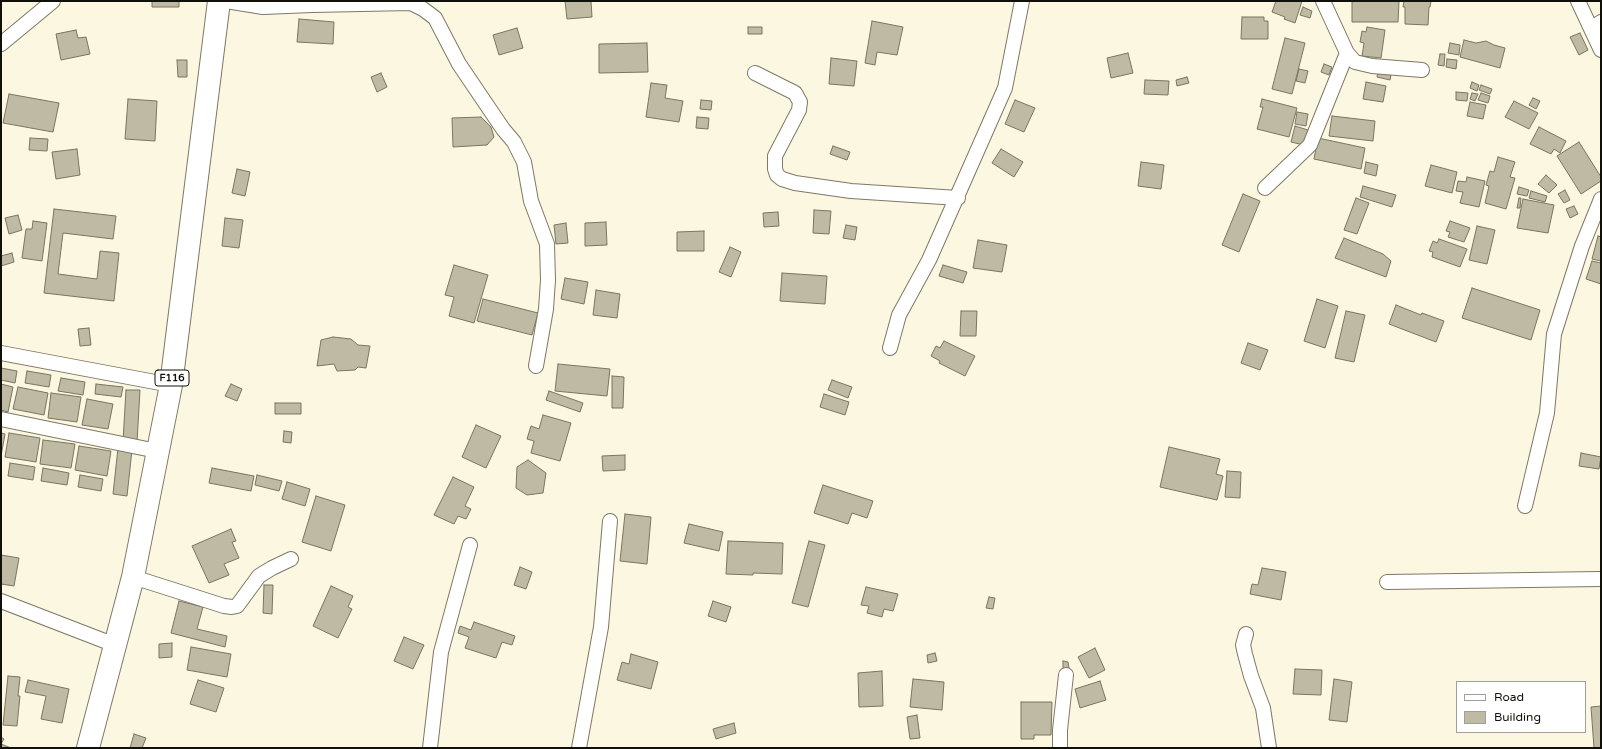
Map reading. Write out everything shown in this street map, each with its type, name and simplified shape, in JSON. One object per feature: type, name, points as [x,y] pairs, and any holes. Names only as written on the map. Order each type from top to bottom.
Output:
[{"type":"main road","name":"F116","points":[[90,748],[133,577],[171,384],[219,1]]},
{"type":"street","points":[[1,44],[53,1]]},
{"type":"street","points":[[226,1],[263,7],[411,3],[423,9],[435,18],[459,64],[503,129],[514,142],[524,162],[531,201],[547,244],[548,280],[546,309],[536,366]]},
{"type":"street","points":[[890,348],[899,315],[930,260],[1005,88],[1022,1]]},
{"type":"street","points":[[1323,1],[1346,53],[1356,62],[1422,70]]},
{"type":"street","points":[[1578,1],[1596,26],[1601,50]]},
{"type":"street","points":[[1266,188],[1310,145],[1346,53]]},
{"type":"street","points":[[755,74],[795,93],[800,102],[799,110],[775,156],[775,169],[777,175],[782,179],[801,184],[851,191],[958,198]]},
{"type":"street","points":[[1525,506],[1547,413],[1554,334],[1582,246],[1601,200]]},
{"type":"street","points":[[1,353],[171,384]]},
{"type":"street","points":[[1,419],[157,451]]},
{"type":"street","points":[[579,748],[601,627],[610,521]]},
{"type":"street","points":[[430,748],[441,652],[470,545]]},
{"type":"street","points":[[133,577],[224,606],[232,607],[237,606],[259,576],[291,559]]},
{"type":"street","points":[[1387,582],[1601,579]]},
{"type":"street","points":[[1,601],[115,645]]},
{"type":"street","points":[[1246,634],[1243,645],[1251,676],[1263,708],[1269,748]]},
{"type":"street","points":[[1060,748],[1060,730],[1066,675]]},
{"type":"building","points":[[152,1],[179,1],[179,7],[152,7]]},
{"type":"building","points":[[565,1],[591,1],[592,17],[567,19]]},
{"type":"building","points":[[1276,1],[1302,1],[1295,23],[1272,12]]},
{"type":"building","points":[[1352,1],[1399,1],[1398,22],[1352,22]]},
{"type":"building","points":[[1404,1],[1431,1],[1429,7],[1428,25],[1405,24],[1405,7],[1403,7]]},
{"type":"building","points":[[1303,7],[1312,11],[1310,18],[1300,15]]},
{"type":"building","points":[[1242,17],[1264,17],[1264,21],[1268,21],[1268,39],[1241,39]]},
{"type":"building","points":[[299,19],[334,22],[333,44],[297,42]]},
{"type":"building","points":[[872,21],[903,27],[897,55],[877,52],[875,65],[865,63]]},
{"type":"building","points":[[748,27],[762,27],[762,34],[748,34]]},
{"type":"building","points":[[1367,27],[1385,30],[1381,58],[1362,56],[1364,43],[1360,42],[1362,31],[1366,32]]},
{"type":"building","points":[[517,28],[523,48],[499,55],[493,35]]},
{"type":"building","points":[[76,30],[78,38],[86,37],[90,54],[61,60],[56,34]]},
{"type":"building","points":[[1580,33],[1588,50],[1579,55],[1570,37]]},
{"type":"building","points":[[1285,38],[1305,43],[1292,94],[1272,89]]},
{"type":"building","points":[[1464,40],[1476,43],[1486,41],[1505,48],[1500,68],[1460,57]]},
{"type":"building","points":[[647,43],[648,72],[599,73],[599,44]]},
{"type":"building","points":[[1450,43],[1460,45],[1459,55],[1448,53]]},
{"type":"building","points":[[1128,53],[1133,73],[1111,78],[1107,58]]},
{"type":"building","points":[[1440,54],[1445,54],[1444,66],[1438,65]]},
{"type":"building","points":[[831,58],[857,61],[854,86],[829,84]]},
{"type":"building","points":[[1447,59],[1457,60],[1456,69],[1446,67]]},
{"type":"building","points":[[177,60],[187,60],[187,77],[178,77]]},
{"type":"building","points":[[1324,64],[1332,67],[1329,75],[1321,72]]},
{"type":"building","points":[[1299,69],[1308,71],[1305,83],[1296,81]]},
{"type":"building","points":[[1378,72],[1391,75],[1390,80],[1377,77]]},
{"type":"building","points":[[381,73],[387,87],[377,92],[371,77]]},
{"type":"building","points":[[1187,77],[1189,83],[1177,86],[1176,80]]},
{"type":"building","points":[[1145,80],[1169,81],[1168,95],[1144,94]]},
{"type":"building","points":[[1366,82],[1386,86],[1383,102],[1363,99]]},
{"type":"building","points":[[1472,82],[1479,85],[1477,91],[1470,88]]},
{"type":"building","points":[[651,83],[667,85],[665,98],[683,101],[679,122],[646,117]]},
{"type":"building","points":[[1481,85],[1492,89],[1490,94],[1479,90]]},
{"type":"building","points":[[1456,92],[1468,93],[1467,101],[1456,100]]},
{"type":"building","points":[[1472,93],[1478,94],[1475,101],[1470,99]]},
{"type":"building","points":[[1481,93],[1490,96],[1488,103],[1478,100]]},
{"type":"building","points":[[9,94],[59,103],[53,132],[3,123]]},
{"type":"building","points":[[1533,98],[1540,101],[1536,109],[1529,105]]},
{"type":"building","points":[[128,99],[157,101],[155,141],[125,139]]},
{"type":"building","points":[[1262,99],[1297,108],[1289,137],[1257,129],[1263,107],[1260,107]]},
{"type":"building","points":[[701,100],[712,101],[711,110],[700,109]]},
{"type":"building","points":[[1015,100],[1035,108],[1024,132],[1005,124]]},
{"type":"building","points":[[1514,101],[1538,113],[1529,129],[1505,117]]},
{"type":"building","points":[[1470,102],[1486,105],[1483,119],[1467,116]]},
{"type":"building","points":[[1297,112],[1308,114],[1306,126],[1295,124]]},
{"type":"building","points":[[1332,116],[1375,121],[1373,141],[1329,136]]},
{"type":"building","points":[[481,117],[491,127],[494,137],[487,145],[453,147],[452,118]]},
{"type":"building","points":[[697,117],[709,118],[708,129],[696,128]]},
{"type":"building","points":[[1295,126],[1308,130],[1304,145],[1291,142]]},
{"type":"building","points":[[1539,127],[1566,141],[1560,153],[1554,149],[1551,154],[1530,144]]},
{"type":"building","points":[[30,138],[48,139],[47,151],[29,150]]},
{"type":"building","points":[[1318,138],[1365,148],[1361,169],[1314,159]]},
{"type":"building","points":[[1579,142],[1601,177],[1601,181],[1581,194],[1557,156]]},
{"type":"building","points":[[833,146],[850,152],[847,160],[830,154]]},
{"type":"building","points":[[77,149],[80,175],[56,179],[52,152]]},
{"type":"building","points":[[1001,149],[1023,162],[1014,177],[992,163]]},
{"type":"building","points":[[1498,157],[1515,162],[1510,177],[1515,178],[1506,209],[1485,203],[1489,186],[1486,185],[1490,171],[1494,172]]},
{"type":"building","points":[[1141,162],[1164,165],[1161,189],[1138,186]]},
{"type":"building","points":[[1366,162],[1378,165],[1376,176],[1364,173]]},
{"type":"building","points":[[1431,165],[1457,172],[1452,193],[1425,186]]},
{"type":"building","points":[[237,169],[250,172],[245,196],[232,193]]},
{"type":"building","points":[[1546,175],[1557,185],[1549,193],[1538,184]]},
{"type":"building","points":[[1467,177],[1485,181],[1479,207],[1460,203],[1463,192],[1456,191],[1458,181],[1466,182]]},
{"type":"building","points":[[1363,186],[1396,195],[1392,207],[1360,197]]},
{"type":"building","points":[[1519,187],[1529,190],[1527,196],[1517,194]]},
{"type":"building","points":[[1565,190],[1570,200],[1564,203],[1558,194]]},
{"type":"building","points":[[1531,191],[1547,196],[1545,202],[1529,198]]},
{"type":"building","points":[[1243,194],[1260,201],[1239,252],[1222,245]]},
{"type":"building","points":[[1356,198],[1369,203],[1357,234],[1344,230]]},
{"type":"building","points":[[1519,198],[1521,198],[1520,208],[1517,208]]},
{"type":"building","points":[[1523,199],[1554,205],[1548,233],[1517,228]]},
{"type":"building","points":[[1574,206],[1578,214],[1570,218],[1566,209]]},
{"type":"building","points":[[54,209],[116,216],[113,239],[63,233],[58,274],[97,279],[100,251],[119,253],[114,301],[44,293]]},
{"type":"building","points":[[814,210],[831,211],[829,234],[813,233]]},
{"type":"building","points":[[778,212],[779,226],[764,227],[763,213]]},
{"type":"building","points":[[18,215],[22,230],[9,234],[5,218]]},
{"type":"building","points":[[225,218],[243,220],[239,248],[222,246]]},
{"type":"building","points":[[33,221],[47,223],[42,261],[22,258],[26,229],[32,229]]},
{"type":"building","points":[[1450,221],[1470,228],[1464,242],[1448,237],[1450,232],[1446,231]]},
{"type":"building","points":[[606,222],[607,245],[585,246],[585,223]]},
{"type":"building","points":[[566,223],[568,243],[556,244],[554,225]]},
{"type":"building","points":[[846,225],[857,227],[855,240],[843,238]]},
{"type":"building","points":[[1477,226],[1495,230],[1487,264],[1469,260]]},
{"type":"building","points":[[704,231],[704,251],[677,251],[677,232]]},
{"type":"building","points":[[1598,236],[1601,237],[1601,261],[1592,259]]},
{"type":"building","points":[[1344,238],[1383,254],[1391,261],[1386,277],[1335,258]]},
{"type":"building","points":[[1439,239],[1467,249],[1460,267],[1432,257],[1433,252],[1429,251],[1433,241],[1437,243]]},
{"type":"building","points":[[978,240],[1007,245],[1002,272],[973,268]]},
{"type":"building","points":[[730,247],[741,252],[731,277],[719,272]]},
{"type":"building","points":[[12,253],[14,262],[1,266],[1,256]]},
{"type":"building","points":[[1592,261],[1601,263],[1601,284],[1586,279]]},
{"type":"building","points":[[454,265],[488,275],[474,323],[449,316],[454,297],[445,295]]},
{"type":"building","points":[[943,265],[967,272],[963,283],[939,276]]},
{"type":"building","points":[[782,273],[827,276],[825,304],[780,301]]},
{"type":"building","points":[[565,278],[588,282],[584,304],[561,299]]},
{"type":"building","points":[[1472,288],[1540,310],[1531,340],[1462,318]]},
{"type":"building","points":[[596,290],[620,294],[617,318],[593,315]]},
{"type":"building","points":[[483,299],[538,313],[532,335],[477,321]]},
{"type":"building","points":[[1317,299],[1338,306],[1325,348],[1304,341]]},
{"type":"building","points":[[1396,305],[1421,315],[1422,313],[1444,321],[1436,342],[1389,324]]},
{"type":"building","points":[[961,311],[977,311],[976,336],[960,336]]},
{"type":"building","points":[[1346,311],[1365,315],[1354,362],[1335,358]]},
{"type":"building","points":[[89,328],[91,345],[80,346],[78,329]]},
{"type":"building","points":[[333,337],[351,339],[358,345],[370,346],[366,368],[358,367],[355,370],[337,371],[334,364],[317,366],[321,340]]},
{"type":"building","points":[[944,341],[975,356],[965,376],[939,363],[940,361],[931,356],[936,346],[940,348]]},
{"type":"building","points":[[1248,343],[1268,350],[1260,370],[1241,363]]},
{"type":"building","points":[[558,364],[610,369],[607,396],[555,391]]},
{"type":"building","points":[[1,368],[17,371],[15,383],[1,380]]},
{"type":"building","points":[[27,371],[51,375],[49,387],[25,383]]},
{"type":"building","points":[[612,376],[624,377],[623,408],[612,408]]},
{"type":"building","points":[[61,378],[85,382],[83,395],[58,391]]},
{"type":"building","points":[[832,380],[852,387],[848,398],[828,390]]},
{"type":"building","points":[[1,384],[13,387],[8,412],[1,410]]},
{"type":"building","points":[[96,384],[123,387],[121,397],[95,394]]},
{"type":"building","points":[[231,384],[242,389],[237,401],[225,396]]},
{"type":"building","points":[[18,387],[48,393],[44,415],[13,409]]},
{"type":"building","points":[[126,390],[140,390],[137,442],[123,441]]},
{"type":"building","points":[[549,391],[583,403],[580,412],[546,400]]},
{"type":"building","points":[[51,393],[81,397],[77,422],[48,418]]},
{"type":"building","points":[[824,394],[849,402],[845,415],[820,407]]},
{"type":"building","points":[[87,399],[113,404],[108,429],[82,425]]},
{"type":"building","points":[[275,403],[301,403],[301,414],[275,414]]},
{"type":"building","points":[[543,415],[571,423],[560,461],[531,453],[534,441],[527,439],[531,426],[539,429]]},
{"type":"building","points":[[476,425],[501,436],[486,468],[462,457]]},
{"type":"building","points":[[284,431],[292,432],[291,443],[283,442]]},
{"type":"building","points":[[1,433],[5,434],[1,456]]},
{"type":"building","points":[[9,433],[40,438],[36,462],[5,457]]},
{"type":"building","points":[[43,440],[75,444],[71,468],[40,464]]},
{"type":"building","points":[[79,446],[111,451],[107,476],[75,470]]},
{"type":"building","points":[[1169,447],[1220,459],[1216,474],[1223,476],[1217,500],[1160,487]]},
{"type":"building","points":[[118,448],[132,450],[127,496],[113,494]]},
{"type":"building","points":[[1581,453],[1601,457],[1599,469],[1579,466]]},
{"type":"building","points":[[625,455],[625,470],[603,471],[602,456]]},
{"type":"building","points":[[528,460],[546,473],[543,493],[527,495],[516,488],[517,467]]},
{"type":"building","points":[[10,463],[35,467],[33,480],[8,476]]},
{"type":"building","points":[[43,468],[69,473],[67,485],[41,481]]},
{"type":"building","points":[[212,468],[254,476],[251,491],[209,483]]},
{"type":"building","points":[[1227,471],[1241,472],[1240,498],[1225,497]]},
{"type":"building","points":[[80,475],[103,479],[101,491],[78,487]]},
{"type":"building","points":[[257,475],[282,481],[279,491],[255,485]]},
{"type":"building","points":[[453,477],[474,487],[465,506],[471,509],[466,519],[458,516],[454,524],[434,515]]},
{"type":"building","points":[[287,482],[310,489],[305,506],[282,499]]},
{"type":"building","points":[[823,485],[873,501],[867,518],[852,513],[848,524],[814,513]]},
{"type":"building","points":[[316,496],[345,505],[331,551],[302,542]]},
{"type":"building","points":[[625,514],[651,517],[647,564],[620,561]]},
{"type":"building","points":[[689,524],[723,532],[719,551],[684,543]]},
{"type":"building","points":[[231,529],[236,541],[232,542],[239,558],[224,564],[229,575],[209,583],[192,546]]},
{"type":"building","points":[[728,541],[783,543],[782,574],[726,574]]},
{"type":"building","points":[[809,541],[825,545],[808,607],[792,603]]},
{"type":"building","points":[[1,555],[19,558],[14,586],[1,584]]},
{"type":"building","points":[[520,567],[532,572],[526,589],[514,585]]},
{"type":"building","points":[[1262,568],[1286,572],[1281,600],[1250,594],[1252,584],[1258,585]]},
{"type":"building","points":[[264,585],[273,585],[272,614],[263,613]]},
{"type":"building","points":[[331,586],[353,596],[348,607],[352,609],[338,638],[313,626]]},
{"type":"building","points":[[866,587],[898,594],[893,611],[884,609],[882,617],[867,613],[869,606],[861,605]]},
{"type":"building","points":[[989,597],[995,598],[993,609],[986,608]]},
{"type":"building","points":[[179,601],[203,607],[197,629],[227,636],[225,647],[171,633]]},
{"type":"building","points":[[713,601],[731,607],[726,622],[708,616]]},
{"type":"building","points":[[474,622],[515,636],[512,645],[502,642],[496,658],[465,648],[469,637],[458,633],[460,626],[471,630]]},
{"type":"building","points":[[404,637],[424,645],[413,669],[394,661]]},
{"type":"building","points":[[172,643],[172,657],[159,658],[159,644]]},
{"type":"building","points":[[191,647],[231,654],[227,677],[187,670]]},
{"type":"building","points":[[1095,648],[1105,670],[1089,678],[1078,657]]},
{"type":"building","points":[[935,653],[937,661],[928,663],[927,655]]},
{"type":"building","points":[[631,654],[658,662],[651,689],[617,680],[622,662],[629,664]]},
{"type":"building","points":[[1063,661],[1068,662],[1069,668],[1063,669]]},
{"type":"building","points":[[1295,669],[1322,670],[1321,695],[1293,694]]},
{"type":"building","points":[[882,671],[883,706],[859,707],[858,673]]},
{"type":"building","points":[[8,676],[20,677],[17,726],[3,725]]},
{"type":"building","points":[[913,679],[944,682],[942,710],[910,707]]},
{"type":"building","points":[[1334,679],[1352,682],[1347,722],[1329,720]]},
{"type":"building","points":[[28,680],[69,689],[62,723],[41,719],[46,696],[25,692]]},
{"type":"building","points":[[198,680],[224,688],[216,712],[190,704]]},
{"type":"building","points":[[1100,681],[1106,700],[1080,708],[1075,689]]},
{"type":"building","points":[[1021,702],[1052,702],[1051,735],[1034,735],[1034,739],[1021,739]]},
{"type":"building","points":[[1601,706],[1601,748],[1594,748],[1591,707]]},
{"type":"building","points":[[917,715],[920,738],[910,739],[907,717]]},
{"type":"building","points":[[734,723],[736,733],[716,739],[713,729]]},
{"type":"building","points":[[134,734],[146,738],[142,748],[130,748]]},
{"type":"building","points":[[1,737],[4,739],[1,744]]},
{"type":"building","points":[[1,744],[11,748],[1,748]]}]
